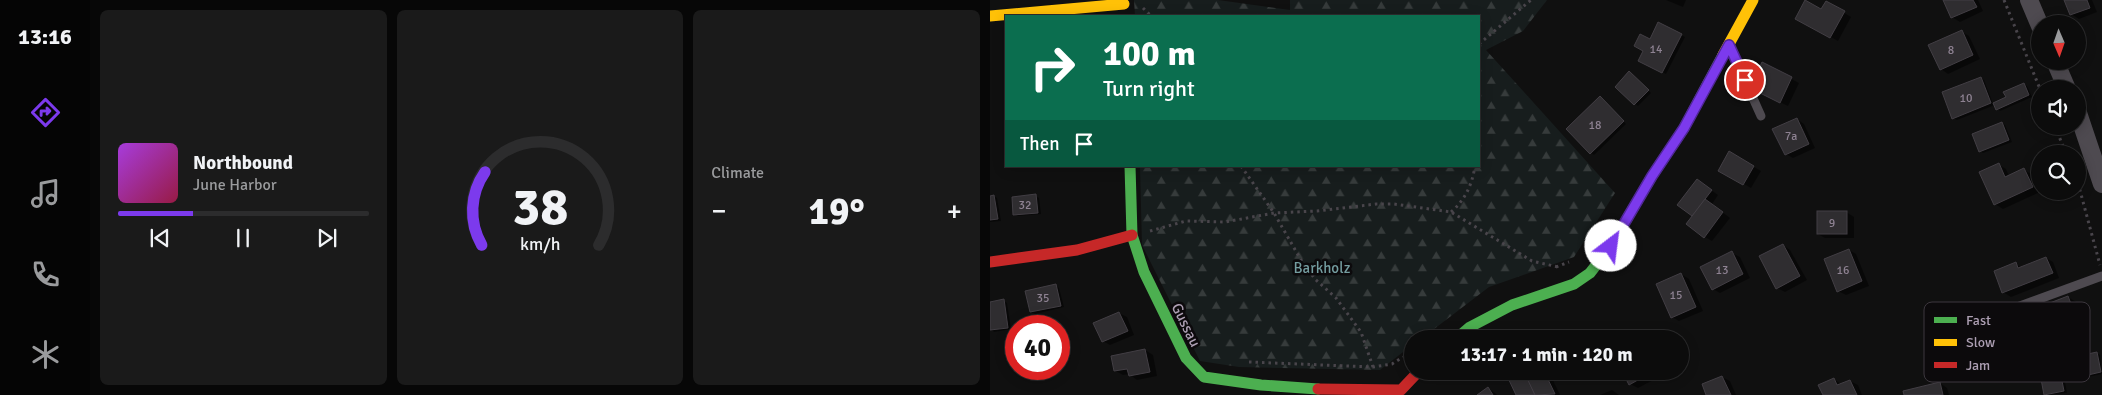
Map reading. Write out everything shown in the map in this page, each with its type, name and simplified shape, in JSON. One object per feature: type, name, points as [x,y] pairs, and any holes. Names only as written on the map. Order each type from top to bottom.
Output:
[{"type":"street","points":[[1466,330],[1512,305],[1574,284],[1590,273],[1611,246],[1652,176],[1684,128],[1753,0]]},
{"type":"street","points":[[2029,0],[2035,15]]},
{"type":"street","points":[[990,16],[1124,7]]},
{"type":"street","points":[[2085,135],[2102,184]]},
{"type":"street","name":"Gussau","points":[[1130,167],[1132,235],[1144,272],[1186,358],[1204,377],[1310,392],[1379,390],[1402,392],[1412,380]]},
{"type":"street","points":[[990,262],[1077,250],[1132,235]]},
{"type":"lane","points":[[1729,45],[1761,116]]},
{"type":"lane","points":[[2029,302],[2102,274]]},
{"type":"path","points":[[1480,43],[1531,0]]},
{"type":"path","points":[[2004,0],[2036,80]]},
{"type":"path","points":[[1242,167],[1274,213],[1301,260],[1315,278],[1336,298],[1361,332],[1379,390]]},
{"type":"path","points":[[1451,212],[1467,193],[1475,167]]},
{"type":"path","points":[[2082,200],[2102,274]]},
{"type":"path","points":[[1132,235],[1186,221],[1225,222],[1274,213],[1376,204],[1451,212],[1532,260],[1561,268],[1574,284]]},
{"type":"path","points":[[1549,270],[1574,258]]},
{"type":"path","points":[[1246,362],[1373,367],[1392,364],[1404,356]]},
{"type":"green space","name":"Barkholz","points":[[1134,0],[1218,0],[1290,10],[1290,0],[1547,0],[1523,31],[1486,50],[1615,193],[1574,257],[1489,287],[1433,330],[1404,330],[1404,351],[1380,370],[1239,367],[1200,361],[1142,245],[1140,167],[1480,167],[1480,15],[1135,15]]},
{"type":"building","points":[[1805,0],[1821,9],[1826,1],[1845,11],[1830,38],[1795,19]]},
{"type":"building","points":[[1943,0],[1973,0],[1977,7],[1951,18]]},
{"type":"building","points":[[2064,0],[2087,0],[2090,8],[2070,15]]},
{"type":"building","points":[[1658,22],[1682,34],[1662,73],[1638,61],[1643,51],[1634,46],[1640,34],[1650,39]]},
{"type":"building","points":[[1962,30],[1973,55],[1940,70],[1928,45]]},
{"type":"building","points":[[1762,62],[1792,77],[1780,103],[1750,88]]},
{"type":"building","points":[[1629,71],[1649,90],[1634,105],[1615,87]]},
{"type":"building","points":[[1981,77],[1991,103],[1952,119],[1942,92]]},
{"type":"building","points":[[2024,83],[2029,95],[1996,110],[1993,103],[2006,97],[2003,92]]},
{"type":"building","points":[[1600,96],[1624,121],[1590,154],[1566,129]]},
{"type":"building","points":[[1797,118],[1809,144],[1785,155],[1772,129]]},
{"type":"building","points":[[2002,122],[2009,140],[1979,152],[1972,134]]},
{"type":"building","points":[[1729,151],[1754,166],[1743,185],[1718,171]]},
{"type":"building","points":[[1999,163],[2005,177],[2024,168],[2031,183],[2031,188],[1994,205],[1979,172]]},
{"type":"building","points":[[1697,179],[1712,190],[1692,216],[1677,205]]},
{"type":"building","points":[[1036,194],[1038,213],[1013,215],[1012,197]]},
{"type":"building","points":[[994,195],[998,219],[990,220],[990,196]]},
{"type":"building","points":[[1705,199],[1723,212],[1704,238],[1686,224]]},
{"type":"building","points":[[1817,211],[1847,211],[1847,234],[1817,234]]},
{"type":"building","points":[[1783,244],[1800,276],[1776,289],[1759,256]]},
{"type":"building","points":[[1849,249],[1862,281],[1837,292],[1824,259]]},
{"type":"building","points":[[1732,251],[1743,274],[1712,290],[1700,267]]},
{"type":"building","points":[[2046,257],[2053,273],[2002,293],[1994,271],[2016,262],[2018,268]]},
{"type":"building","points":[[1681,273],[1696,307],[1671,318],[1656,284]]},
{"type":"building","points":[[1056,284],[1061,306],[1030,312],[1025,291]]},
{"type":"building","points":[[2068,296],[2070,302],[2052,302]]},
{"type":"building","points":[[1004,299],[1006,315],[1005,328],[990,330],[990,302]]},
{"type":"building","points":[[1119,312],[1128,331],[1102,342],[1093,323]]},
{"type":"building","points":[[1145,349],[1150,372],[1129,376],[1127,369],[1114,371],[1111,356]]},
{"type":"building","points":[[2097,352],[2101,372],[2090,375],[2090,354]]},
{"type":"building","points":[[1722,376],[1731,395],[1706,395],[1702,384]]},
{"type":"building","points":[[1834,378],[1837,385],[1850,380],[1857,395],[1823,395],[1818,385]]},
{"type":"building","points":[[1509,380],[1528,380],[1535,395],[1516,395]]},
{"type":"building","points":[[1528,380],[1548,380],[1555,394],[1535,395]]},
{"type":"building","points":[[1626,380],[1638,380],[1629,385]]},
{"type":"building","points":[[1940,382],[1943,395],[1904,395],[1903,391]]},
{"type":"building","points":[[2042,382],[2062,382],[2064,391],[2044,395]]},
{"type":"building","points":[[1488,387],[1493,395],[1477,395]]},
{"type":"traffic: fast","points":[[1466,330],[1512,305],[1574,284],[1590,273],[1611,246],[1652,176],[1684,128],[1723,55]]},
{"type":"traffic: fast","points":[[1130,167],[1132,235],[1144,272],[1186,358],[1204,377],[1261,385],[1318,389]]},
{"type":"traffic: slow","points":[[1723,55],[1753,0]]},
{"type":"traffic: slow","points":[[990,16],[1124,4]]},
{"type":"traffic: jam","points":[[990,262],[1077,250],[1132,235]]},
{"type":"traffic: jam","points":[[1318,389],[1401,390],[1410,380]]},
{"type":"route","points":[[1611,246],[1652,176],[1684,128],[1729,45],[1745,80]]}]
